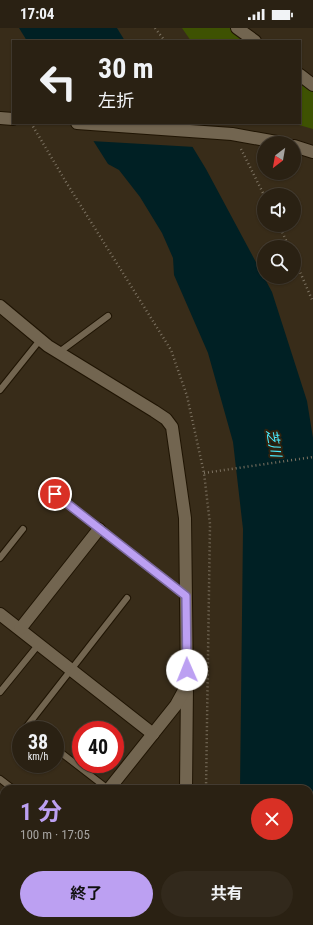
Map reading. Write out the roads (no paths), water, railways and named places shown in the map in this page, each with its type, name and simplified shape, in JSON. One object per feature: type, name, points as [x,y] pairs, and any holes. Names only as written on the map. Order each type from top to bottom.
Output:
[{"type":"street","points":[[237,28],[253,40]]},
{"type":"street","points":[[301,76],[313,85]]},
{"type":"street","points":[[0,118],[12,119]]},
{"type":"street","points":[[91,124],[232,134],[257,138]]},
{"type":"street","points":[[301,148],[313,152]]},
{"type":"street","points":[[0,306],[40,340],[58,353],[154,411],[166,419],[172,427],[185,518],[187,685],[186,785]]},
{"type":"street","points":[[20,629],[99,529]]},
{"type":"street","points":[[0,614],[153,734]]},
{"type":"street","points":[[112,785],[176,705],[187,685]]},
{"type":"lane","points":[[58,353],[108,316]]},
{"type":"lane","points":[[0,390],[40,340]]},
{"type":"lane","points":[[44,485],[186,596]]},
{"type":"lane","points":[[0,558],[24,529]]},
{"type":"lane","points":[[31,721],[127,598]]},
{"type":"lane","points":[[0,692],[39,644]]},
{"type":"lane","points":[[64,755],[104,785]]},
{"type":"water","points":[[19,28],[117,28],[124,40],[26,40]]},
{"type":"water","name":"芝川","points":[[83,124],[179,124],[206,169],[257,264],[257,284],[268,284],[272,292],[307,401],[313,438],[313,785],[240,785],[243,529],[233,442],[208,353],[174,275],[173,258],[162,233],[140,197],[119,170],[108,164]]}]
